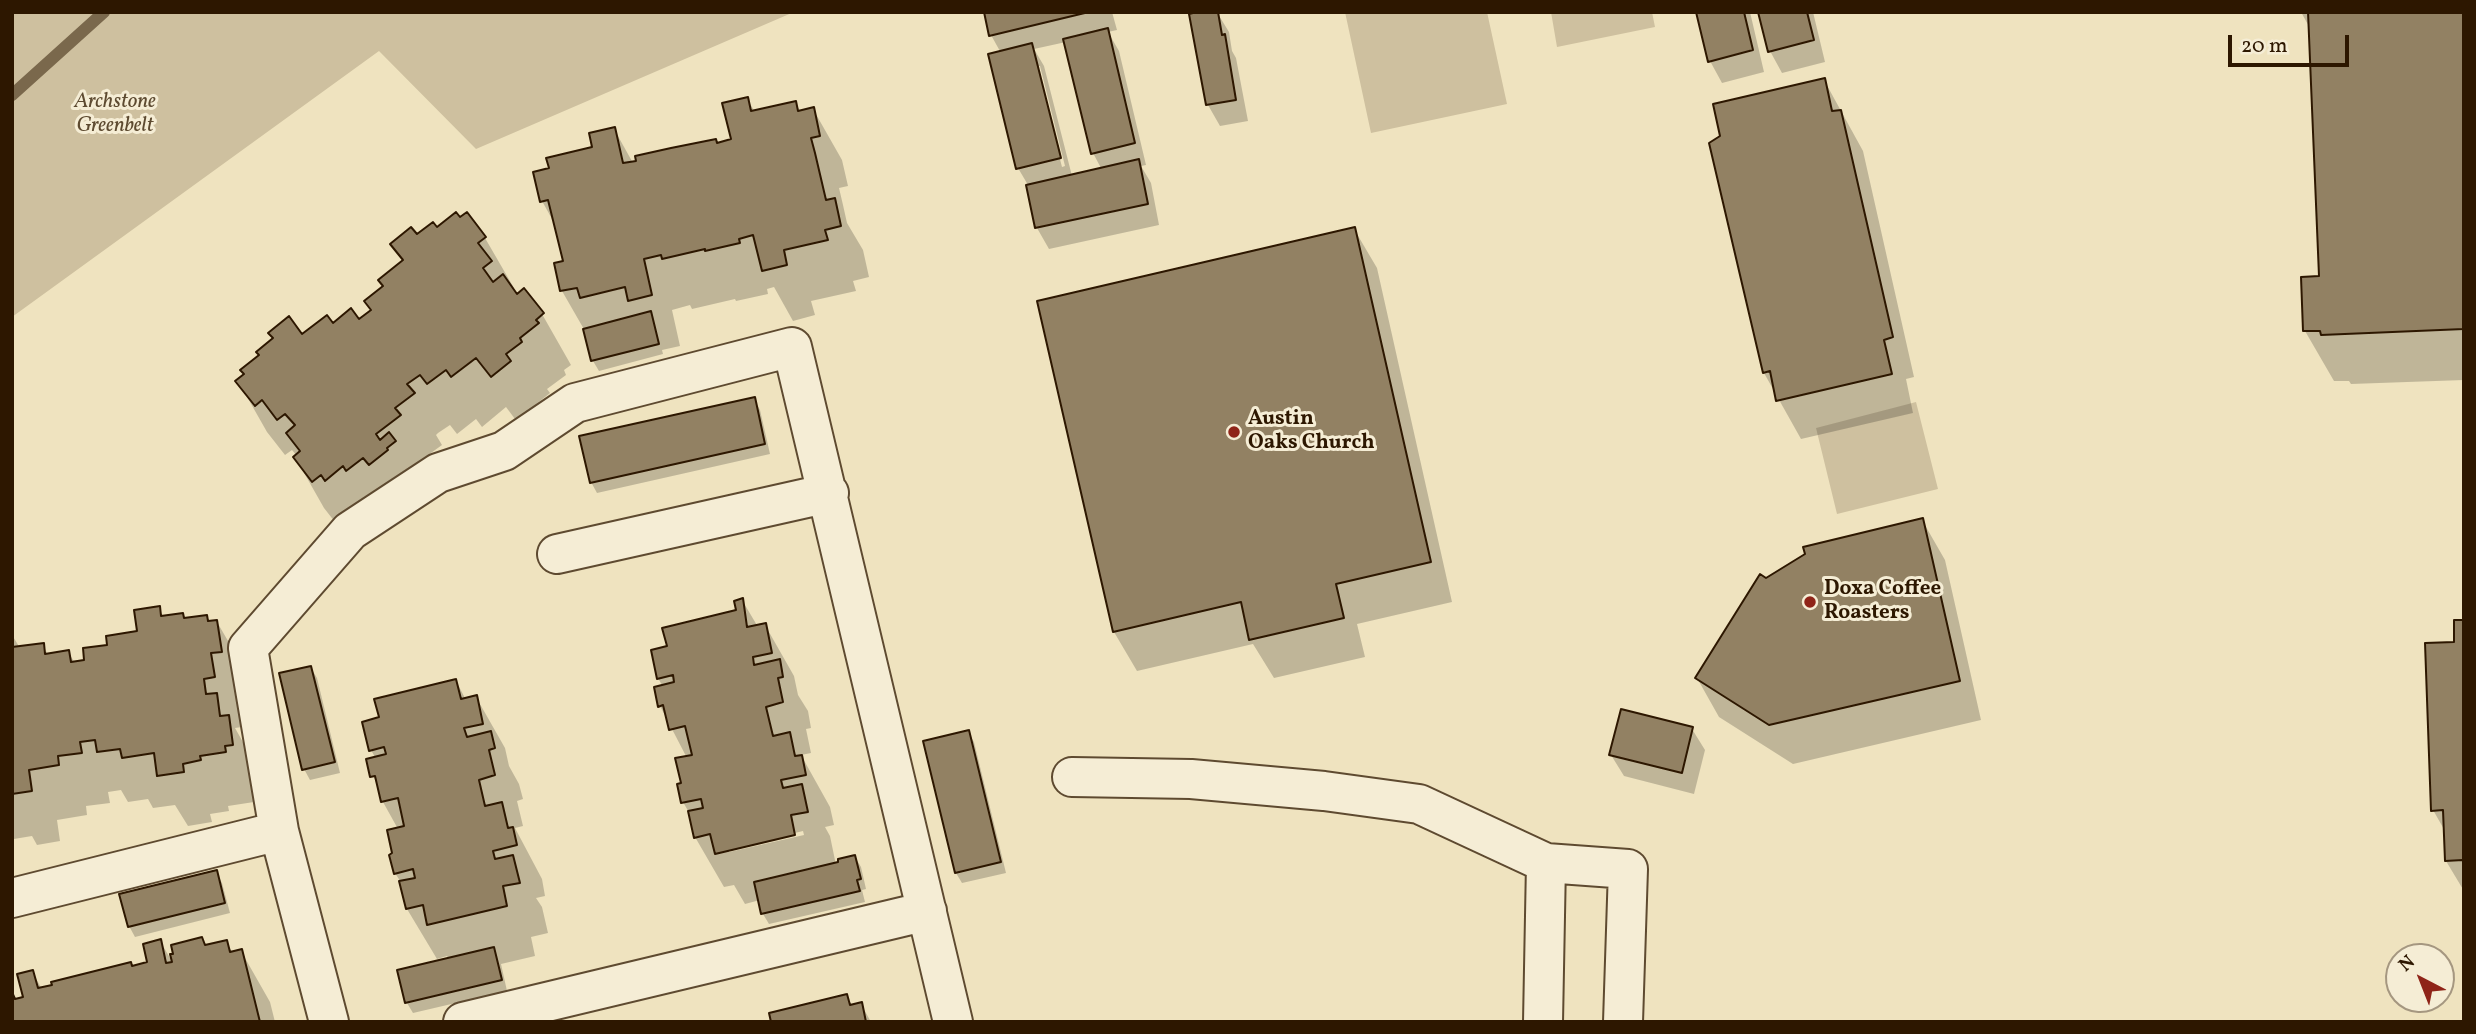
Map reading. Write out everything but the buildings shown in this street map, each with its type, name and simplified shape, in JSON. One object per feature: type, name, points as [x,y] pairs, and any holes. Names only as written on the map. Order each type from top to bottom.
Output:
[{"type":"lane","points":[[329,1022],[279,831],[248,648],[350,531],[438,473],[503,451],[575,402],[792,346],[953,1022]]},
{"type":"lane","points":[[556,554],[829,493]]},
{"type":"lane","points":[[1072,777],[1191,779],[1324,790],[1419,804],[1546,863],[1628,869],[1623,1022]]},
{"type":"lane","points":[[12,898],[279,831]]},
{"type":"lane","points":[[1544,1022],[1546,863]]},
{"type":"lane","points":[[463,1022],[927,911]]},
{"type":"green space","name":"Archstone Greenbelt","points":[[12,12],[794,12],[476,149],[379,51],[12,317]]},
{"type":"green space","points":[[1345,12],[1487,12],[1507,104],[1371,133]]},
{"type":"green space","points":[[1551,12],[1652,12],[1655,27],[1557,47]]},
{"type":"green space","points":[[1916,402],[1938,489],[1837,514],[1816,428]]},
{"type":"waterway","points":[[12,95],[104,12]]},
{"type":"place","name":"Austin Oaks Church","points":[[1234,432]]},
{"type":"place","name":"Doxa Coffee Roasters","points":[[1810,602]]}]
